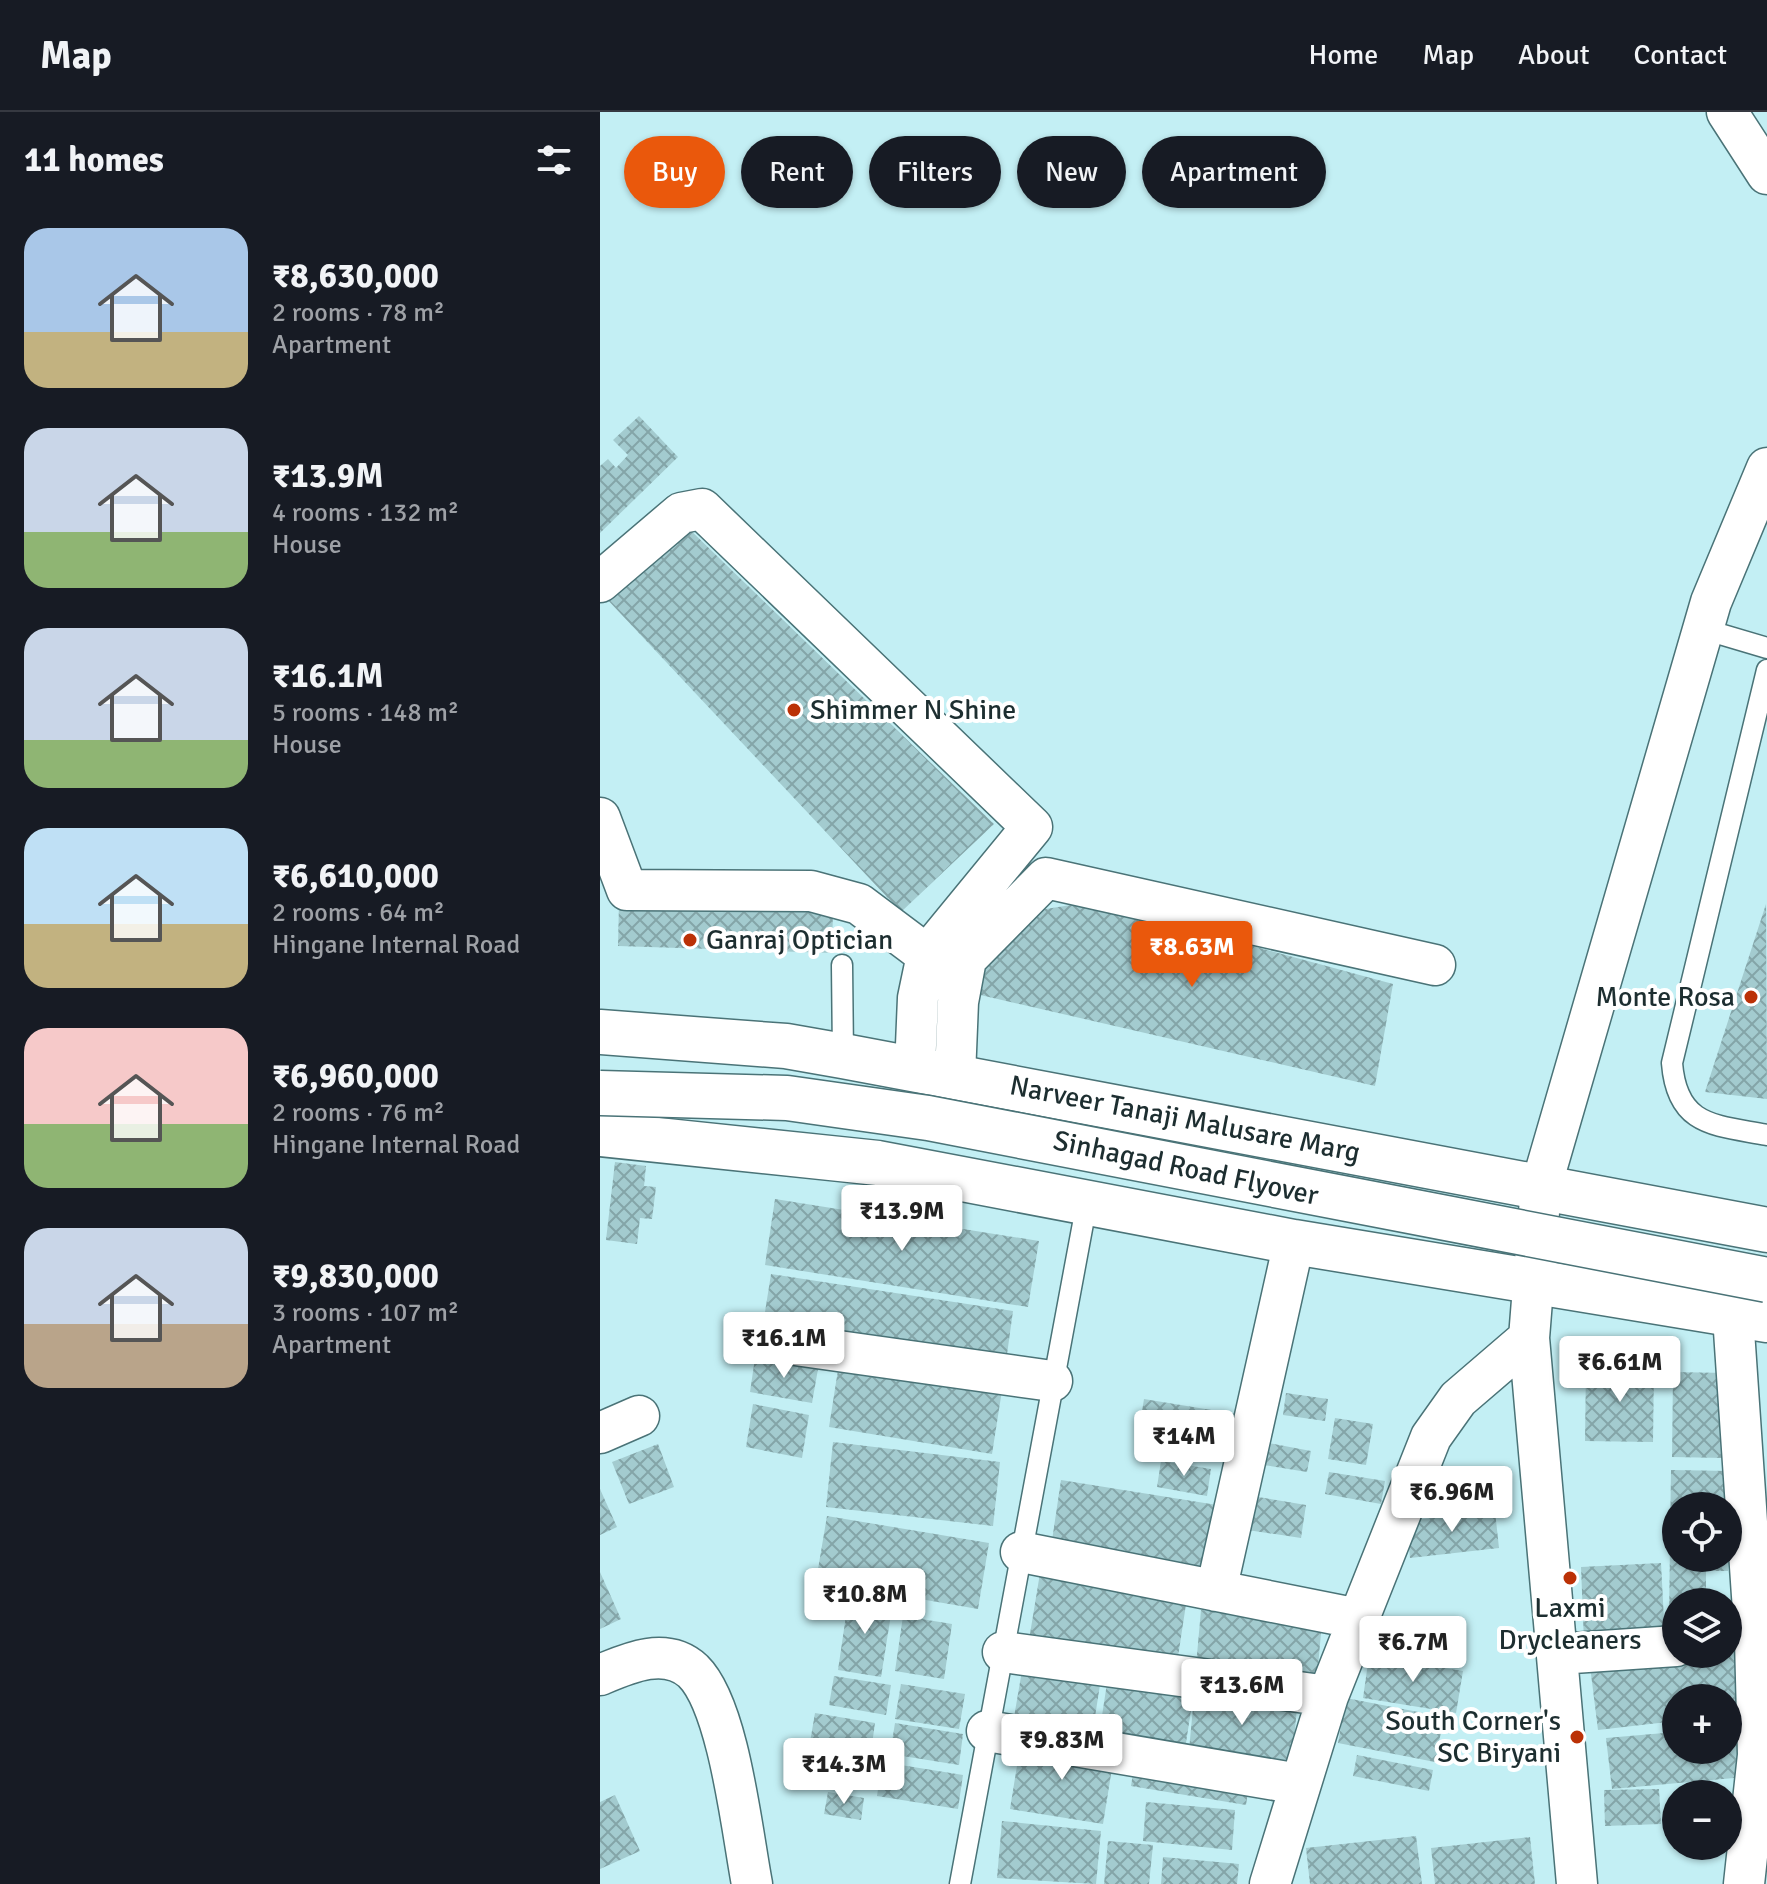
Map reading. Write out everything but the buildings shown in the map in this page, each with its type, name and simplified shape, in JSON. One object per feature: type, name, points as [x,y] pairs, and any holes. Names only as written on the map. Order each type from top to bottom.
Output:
[{"type":"main road","name":"Narveer Tanaji Malusare Marg","points":[[600,1032],[786,1046],[1767,1230]]},
{"type":"main road","name":"Sinhagad Road Flyover","points":[[600,1063],[786,1076],[1767,1251]]},
{"type":"main road","name":"Sinhagad Road Flyover","points":[[600,1093],[787,1098],[928,1118],[1767,1280]]},
{"type":"main road","points":[[600,1134],[878,1163],[1294,1242],[1750,1318]]},
{"type":"street","points":[[1727,112],[1767,174]]},
{"type":"street","points":[[1577,1884],[1529,1338],[1541,1187],[1703,629],[1767,468]]},
{"type":"street","points":[[600,582],[681,513],[702,509],[1032,827],[927,955],[918,998],[935,1073]]},
{"type":"street","points":[[600,818],[627,890],[811,891],[859,904],[927,955]]},
{"type":"street","points":[[935,1073],[958,1002],[966,959],[1046,878],[1435,965]]},
{"type":"street","points":[[1216,1591],[1294,1242]]},
{"type":"street","points":[[1744,1884],[1758,1755],[1742,1641],[1750,1318]]},
{"type":"street","points":[[1270,1884],[1328,1696],[1431,1437],[1458,1399],[1529,1338]]},
{"type":"street","points":[[767,1341],[1052,1381]]},
{"type":"street","points":[[600,1433],[639,1416]]},
{"type":"street","points":[[1021,1552],[1359,1619]]},
{"type":"street","points":[[1558,1654],[1662,1647]]},
{"type":"street","points":[[1003,1652],[1328,1696]]},
{"type":"street","points":[[600,1675],[632,1660],[661,1658],[692,1670],[718,1712],[752,1884]]},
{"type":"street","points":[[987,1731],[1299,1784]]},
{"type":"lane","points":[[1703,629],[1767,648]]},
{"type":"lane","points":[[1767,670],[1672,1063],[1674,1084],[1681,1102],[1694,1117],[1707,1124],[1767,1135]]},
{"type":"lane","points":[[842,965],[843,1056]]},
{"type":"lane","points":[[960,1884],[1087,1202]]},
{"type":"place","name":"Shimmer N Shine","points":[[794,710]]},
{"type":"place","name":"Ganraj Optician","points":[[690,940]]},
{"type":"place","name":"Monte Rosa","points":[[1751,997]]},
{"type":"place","name":"Laxmi Drycleaners","points":[[1570,1578]]},
{"type":"place","name":"South Corner's SC Biryani","points":[[1577,1737]]}]
